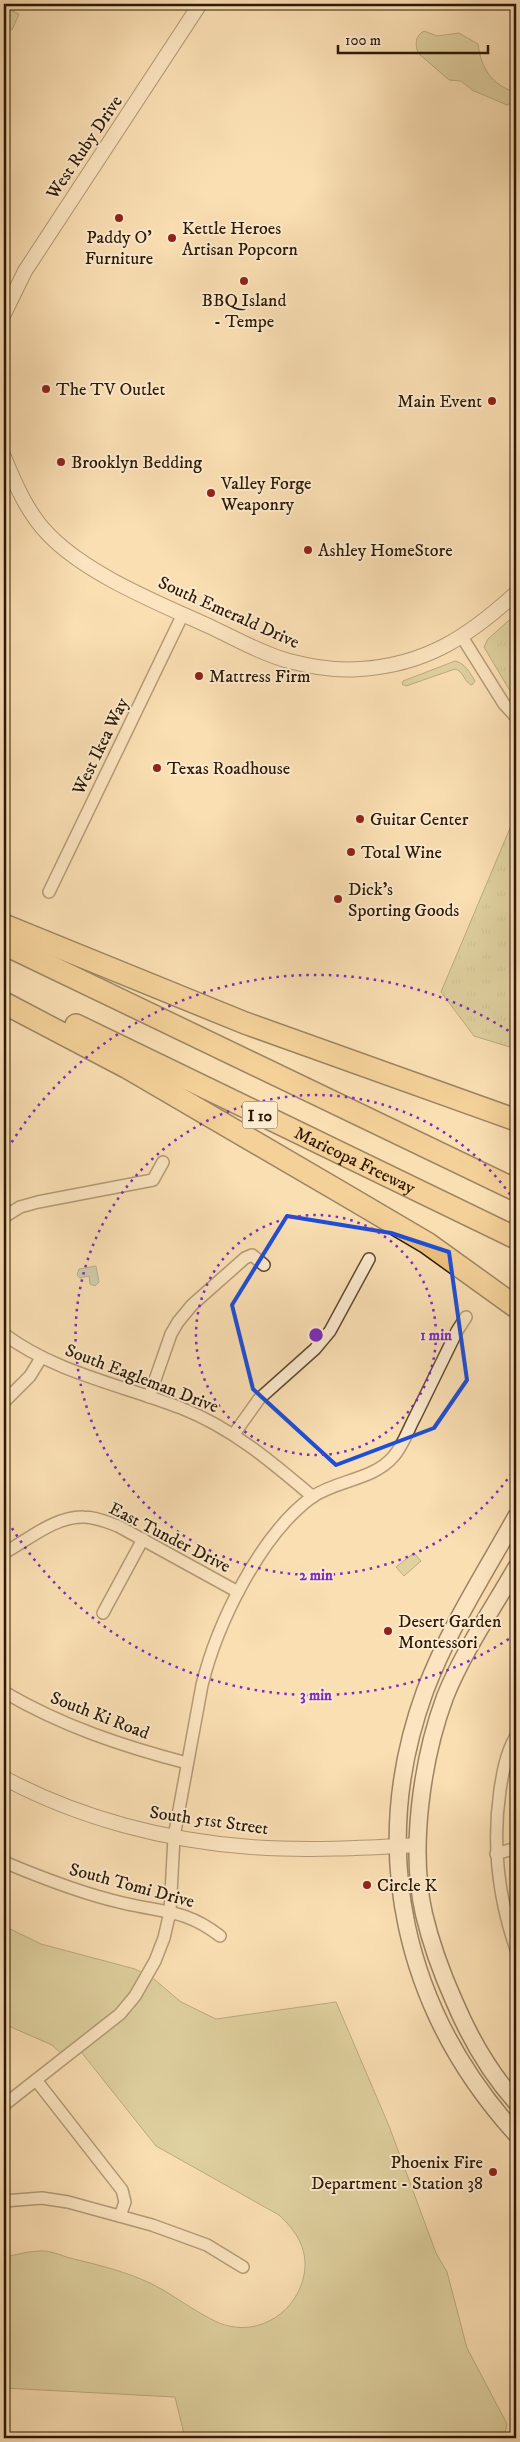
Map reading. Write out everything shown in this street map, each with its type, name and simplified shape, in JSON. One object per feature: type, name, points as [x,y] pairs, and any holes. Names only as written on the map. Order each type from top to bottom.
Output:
[{"type":"highway","points":[[4,925],[245,1023],[516,1120]]},
{"type":"highway","name":"I 10","points":[[4,944],[516,1190]]},
{"type":"highway","name":"Maricopa Freeway","points":[[4,991],[516,1238]]},
{"type":"highway","points":[[4,1003],[126,1067],[342,1192],[427,1243],[516,1307]]},
{"type":"main road","points":[[514,2128],[492,2107],[464,2067],[445,2036],[421,1979],[403,1915],[399,1846],[402,1785],[410,1744],[426,1691],[474,1591],[516,1517]]},
{"type":"main road","points":[[516,1568],[446,1697],[431,1747],[423,1786],[418,1845],[424,1912],[440,1970],[465,2027],[481,2055],[516,2102]]},
{"type":"main road","points":[[435,1671],[455,1678]]},
{"type":"street","name":"West Ruby Drive","points":[[4,314],[25,271],[200,4]]},
{"type":"street","name":"South Emerald Drive","points":[[4,457],[27,506],[48,535],[76,558],[105,576],[276,657],[304,664],[346,670],[405,662],[443,648],[462,637],[491,616],[516,593]]},
{"type":"street","name":"West Ikea Way","points":[[49,892],[183,614]]},
{"type":"street","points":[[462,637],[504,704],[516,717]]},
{"type":"street","points":[[4,1217],[20,1207],[38,1202],[153,1180],[164,1162]]},
{"type":"street","points":[[149,1397],[171,1334],[192,1305],[245,1258],[252,1255],[264,1264]]},
{"type":"street","points":[[234,1434],[259,1399],[315,1349],[330,1330],[369,1259]]},
{"type":"street","points":[[4,2105],[120,2014],[135,1996],[155,1961],[170,1912],[174,1837],[208,1662],[238,1592],[286,1522],[313,1497],[372,1472],[395,1455],[457,1331],[466,1317]]},
{"type":"street","name":"South Eagleman Drive","points":[[4,1334],[41,1358],[182,1408],[234,1434],[313,1497]]},
{"type":"street","points":[[4,1402],[30,1376],[41,1358]]},
{"type":"street","name":"East Tunder Drive","points":[[4,1553],[39,1532],[73,1518],[98,1519],[118,1526],[238,1592]]},
{"type":"street","points":[[104,1613],[144,1540]]},
{"type":"street","name":"South Ki Road","points":[[4,1692],[58,1721],[92,1735],[128,1748],[188,1763]]},
{"type":"street","points":[[516,1736],[508,1751],[496,1814],[496,1854],[500,1895],[516,1949]]},
{"type":"street","name":"South 51st Street","points":[[4,1778],[58,1803],[100,1818],[174,1837],[267,1848],[418,1845]]},
{"type":"street","points":[[496,1854],[516,1848]]},
{"type":"street","name":"South Tomi Drive","points":[[4,1862],[92,1894],[124,1903],[190,1916],[220,1936]]},
{"type":"street","points":[[36,2080],[122,2190],[125,2202],[120,2216]]},
{"type":"street","points":[[4,2201],[42,2198],[68,2202],[120,2216],[179,2233],[207,2245],[243,2267]]},
{"type":"highlighted area","points":[[287,1216],[391,1233],[449,1252],[467,1380],[434,1428],[336,1465],[253,1389],[232,1305]]},
{"type":"green space","points":[[4,7],[19,14],[12,30],[4,26]]},
{"type":"green space","points":[[424,31],[437,36],[459,33],[478,44],[482,61],[489,75],[500,85],[516,92],[516,101],[507,105],[472,90],[461,81],[449,80],[418,53],[416,40]]},
{"type":"green space","points":[[516,614],[516,701],[484,647],[488,639]]},
{"type":"green space","points":[[455,661],[462,664],[469,672],[475,681],[472,685],[455,669],[406,686],[402,684],[403,681]]},
{"type":"green space","points":[[516,814],[516,1049],[474,1036],[441,992]]},
{"type":"green space","points":[[414,1553],[421,1561],[404,1576],[396,1567]]},
{"type":"green space","points":[[4,1926],[41,1944],[135,1969],[155,1980],[181,2002],[216,2019],[336,2002],[389,2126],[436,2253],[447,2272],[467,2348],[507,2424],[504,2438],[185,2438],[175,2397],[4,2388],[4,2257],[45,2251],[118,2271],[152,2284],[214,2321],[243,2328],[257,2326],[269,2321],[290,2304],[298,2293],[303,2281],[305,2259],[298,2238],[279,2215],[156,2146],[78,2048],[65,2057],[52,2045],[4,2024]]},
{"type":"shaded area","points":[[96,1266],[99,1282],[95,1286],[90,1284],[89,1276],[80,1278],[77,1275],[79,1269]]},
{"type":"place","name":"Paddy O' Furniture","points":[[119,218]]},
{"type":"place","name":"Kettle Heroes Artisan Popcorn","points":[[172,238]]},
{"type":"place","name":"BBQ Island - Tempe","points":[[244,281]]},
{"type":"place","name":"The TV Outlet","points":[[46,389]]},
{"type":"place","name":"Main Event","points":[[492,401]]},
{"type":"place","name":"Brooklyn Bedding","points":[[61,462]]},
{"type":"place","name":"Valley Forge Weaponry","points":[[211,493]]},
{"type":"place","name":"Ashley HomeStore","points":[[308,550]]},
{"type":"place","name":"Mattress Firm","points":[[199,676]]},
{"type":"place","name":"Texas Roadhouse","points":[[157,768]]},
{"type":"place","name":"Guitar Center","points":[[360,819]]},
{"type":"place","name":"Total Wine","points":[[351,852]]},
{"type":"place","name":"Dick's Sporting Goods","points":[[338,899]]},
{"type":"place","name":"Desert Garden Montessori","points":[[388,1631]]},
{"type":"place","name":"Circle K","points":[[367,1885]]},
{"type":"place","name":"Phoenix Fire Department - Station 38","points":[[493,2172]]}]
